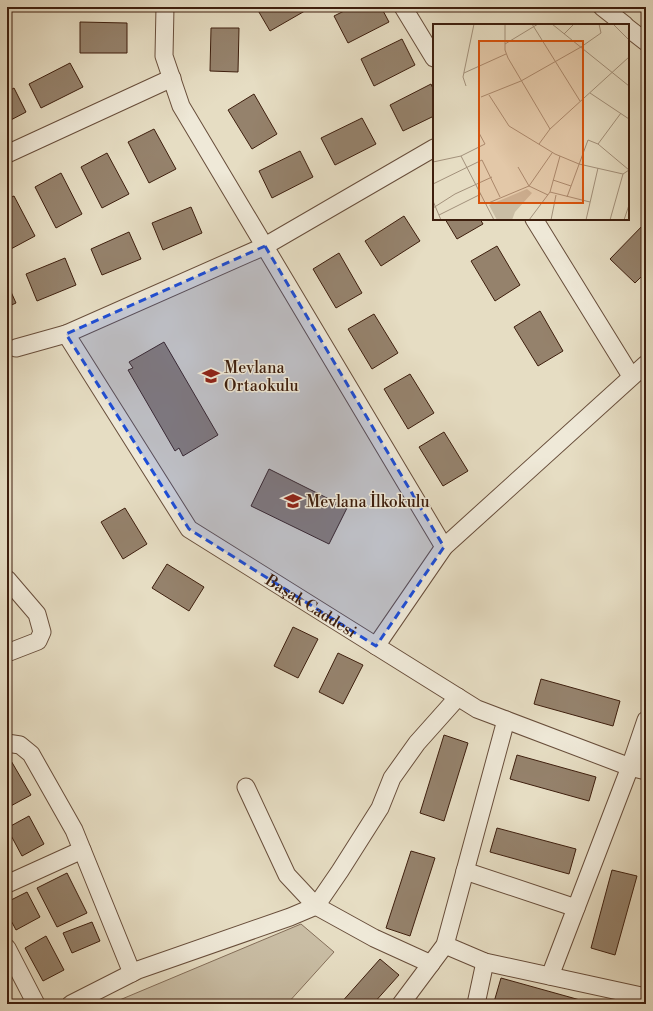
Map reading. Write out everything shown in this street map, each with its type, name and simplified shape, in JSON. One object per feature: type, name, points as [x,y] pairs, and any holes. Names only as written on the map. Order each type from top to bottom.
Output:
[{"type":"street","points":[[179,7],[164,12],[164,56],[181,106],[444,547]]},
{"type":"street","points":[[403,7],[433,56]]},
{"type":"street","points":[[602,7],[624,24]]},
{"type":"street","points":[[7,154],[172,78]]},
{"type":"street","points":[[16,348],[66,334],[265,246],[433,149]]},
{"type":"street","points":[[535,220],[631,376]]},
{"type":"street","name":"Başak Caddesi","points":[[66,334],[189,529],[477,709],[638,769]]},
{"type":"street","points":[[376,646],[444,547],[646,364]]},
{"type":"street","points":[[7,579],[37,614],[42,632],[38,641],[7,653]]},
{"type":"street","points":[[71,1004],[138,970],[290,917],[316,906],[380,808],[392,778],[417,743],[458,697]]},
{"type":"street","points":[[401,1004],[445,945],[506,720]]},
{"type":"street","points":[[550,976],[576,908],[638,769],[646,720]]},
{"type":"street","points":[[7,744],[20,745],[31,754],[74,830],[132,973]]},
{"type":"street","points":[[246,787],[287,874],[316,906],[374,938],[431,964]]},
{"type":"street","points":[[7,884],[82,850]]},
{"type":"street","points":[[465,871],[576,908]]},
{"type":"street","points":[[445,945],[485,962],[646,997]]},
{"type":"street","points":[[9,957],[36,1004]]},
{"type":"street","points":[[476,1004],[485,962]]},
{"type":"highlighted area","points":[[265,246],[444,547],[376,646],[189,529],[66,334]]},
{"type":"shaded area","points":[[301,924],[334,952],[287,1004],[110,1004]]},
{"type":"building","points":[[256,7],[309,7],[310,8],[270,31]]},
{"type":"building","points":[[352,7],[381,7],[389,22],[348,43],[334,16]]},
{"type":"building","points":[[80,22],[127,23],[127,53],[80,53]]},
{"type":"building","points":[[211,28],[239,28],[238,72],[210,71]]},
{"type":"building","points":[[402,39],[415,65],[374,86],[361,59]]},
{"type":"building","points":[[70,63],[83,87],[41,108],[29,84]]},
{"type":"building","points":[[431,84],[433,89],[433,116],[403,131],[390,105]]},
{"type":"building","points":[[14,88],[26,112],[7,122],[7,92]]},
{"type":"building","points":[[254,94],[277,134],[252,149],[228,110]]},
{"type":"building","points":[[362,118],[376,144],[335,165],[321,138]]},
{"type":"building","points":[[154,129],[176,169],[149,183],[128,142]]},
{"type":"building","points":[[300,151],[313,177],[272,198],[259,171]]},
{"type":"building","points":[[107,153],[129,194],[102,208],[81,167]]},
{"type":"building","points":[[61,173],[82,214],[56,228],[35,187]]},
{"type":"building","points":[[14,196],[35,236],[9,250],[7,247],[7,199]]},
{"type":"building","points":[[191,207],[202,233],[163,250],[152,223]]},
{"type":"building","points":[[404,216],[420,241],[381,266],[365,241]]},
{"type":"building","points":[[446,220],[481,220],[483,224],[457,239]]},
{"type":"building","points":[[646,222],[646,272],[635,283],[610,259]]},
{"type":"building","points":[[129,232],[141,259],[102,275],[91,249]]},
{"type":"building","points":[[497,246],[520,285],[495,301],[471,261]]},
{"type":"building","points":[[339,253],[362,293],[336,308],[313,269]]},
{"type":"building","points":[[65,258],[76,285],[37,301],[26,274]]},
{"type":"building","points":[[7,283],[16,303],[7,307]]},
{"type":"building","points":[[540,311],[563,351],[538,366],[514,327]]},
{"type":"building","points":[[374,314],[398,353],[372,369],[348,329]]},
{"type":"building","points":[[164,342],[218,435],[183,456],[179,448],[175,451],[128,370],[133,368],[129,362]]},
{"type":"building","points":[[410,374],[434,413],[408,429],[384,389]]},
{"type":"building","points":[[444,432],[468,471],[443,486],[419,447]]},
{"type":"building","points":[[269,469],[347,508],[329,544],[251,506]]},
{"type":"building","points":[[125,508],[147,544],[123,559],[101,522]]},
{"type":"building","points":[[167,564],[204,587],[189,611],[152,588]]},
{"type":"building","points":[[293,627],[318,639],[298,678],[274,666]]},
{"type":"building","points":[[338,653],[363,665],[343,704],[319,692]]},
{"type":"building","points":[[541,679],[620,701],[613,726],[534,704]]},
{"type":"building","points":[[444,735],[468,743],[444,821],[420,813]]},
{"type":"building","points":[[517,755],[596,777],[589,801],[510,779]]},
{"type":"building","points":[[10,759],[31,795],[7,808],[7,760]]},
{"type":"building","points":[[646,803],[646,817],[642,816]]},
{"type":"building","points":[[29,816],[44,844],[22,856],[7,828]]},
{"type":"building","points":[[497,828],[576,849],[569,874],[490,852]]},
{"type":"building","points":[[411,851],[435,858],[410,936],[386,928]]},
{"type":"building","points":[[612,870],[637,876],[615,955],[591,948]]},
{"type":"building","points":[[67,873],[87,913],[57,927],[37,888]]},
{"type":"building","points":[[27,892],[40,917],[16,930],[7,913],[7,902]]},
{"type":"building","points":[[92,922],[100,941],[72,953],[63,933]]},
{"type":"building","points":[[46,936],[64,970],[43,981],[25,948]]},
{"type":"building","points":[[380,959],[399,975],[373,1004],[340,1004]]},
{"type":"building","points":[[501,978],[580,1000],[579,1004],[500,1004],[494,1002]]},
{"type":"place","name":"Mevlana Ortaokulu","points":[[211,376]]},
{"type":"place","name":"Mevlana İlkokulu","points":[[293,501]]}]
